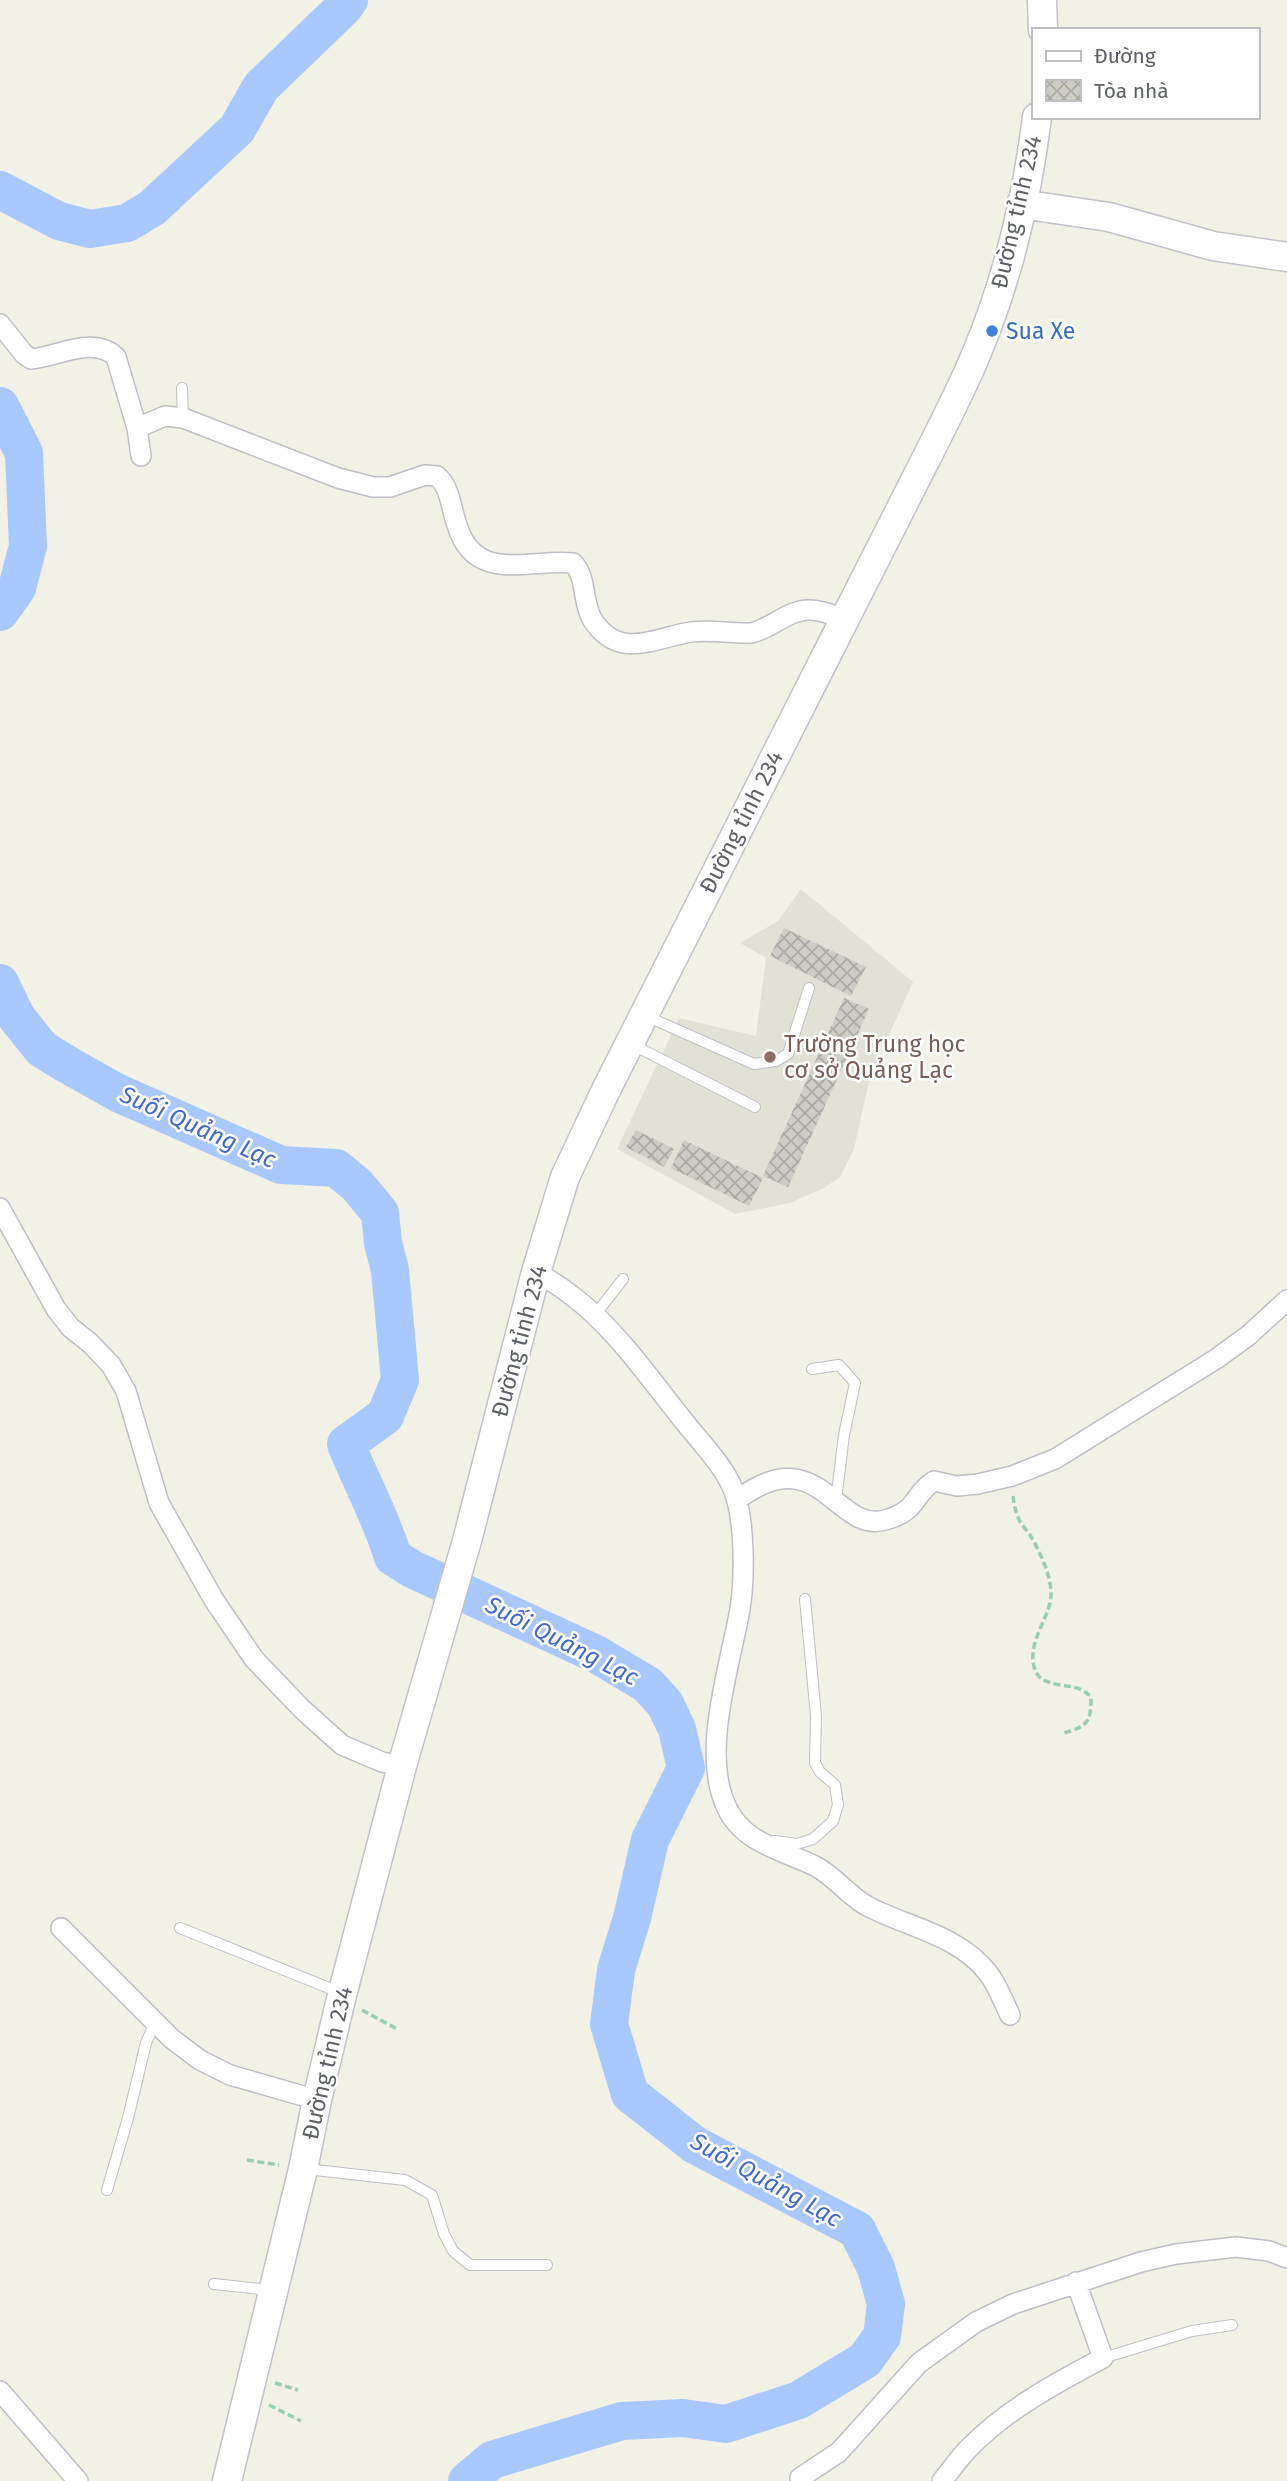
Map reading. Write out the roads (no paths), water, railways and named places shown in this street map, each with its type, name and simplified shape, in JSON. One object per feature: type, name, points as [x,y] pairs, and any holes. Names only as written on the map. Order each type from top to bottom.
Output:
[{"type":"main road","points":[[1042,0],[1043,28]]},
{"type":"main road","name":"Đường tỉnh 234","points":[[227,2481],[342,1996],[402,1766],[468,1537],[536,1272],[565,1177],[976,356],[1005,270],[1021,204],[1037,119]]},
{"type":"main road","points":[[1021,204],[1109,217],[1213,246],[1287,257]]},
{"type":"street","points":[[0,324],[31,359],[79,348],[104,348],[116,357],[137,428],[141,456]]},
{"type":"street","points":[[137,428],[165,416],[183,418],[338,478],[373,487],[390,487],[425,475],[437,476],[447,491],[461,536],[472,551],[482,559],[509,566],[561,561],[573,563],[581,573],[587,604],[594,621],[618,642],[636,644],[693,632],[751,633],[804,610],[820,611],[844,619]]},
{"type":"street","points":[[0,1208],[56,1309],[71,1328],[111,1365],[126,1391],[159,1503],[214,1600],[254,1659],[302,1709],[342,1745],[370,1758],[402,1766]]},
{"type":"street","points":[[536,1272],[595,1315],[622,1345],[724,1472],[737,1500],[741,1521],[743,1589],[723,1699],[715,1762],[726,1807],[739,1828],[780,1853],[816,1866],[871,1908],[936,1935],[970,1955],[989,1974],[1010,2015]]},
{"type":"street","points":[[737,1500],[773,1480],[794,1479],[816,1486],[862,1521],[875,1522],[908,1511],[934,1481],[965,1486],[1012,1476],[1055,1459],[1216,1359],[1249,1335],[1287,1300]]},
{"type":"street","points":[[61,1928],[172,2039],[200,2060],[230,2075],[317,2100]]},
{"type":"street","points":[[800,2478],[839,2452],[919,2363],[976,2322],[1013,2304],[1141,2262],[1204,2250],[1254,2248],[1287,2258]]},
{"type":"street","points":[[942,2481],[968,2449],[991,2427],[1040,2393],[1103,2358],[1076,2282]]},
{"type":"street","points":[[0,2392],[78,2481]]},
{"type":"lane","points":[[182,388],[183,418]]},
{"type":"lane","points":[[645,1016],[754,1064],[764,1064],[788,1054],[809,988]]},
{"type":"lane","points":[[631,1044],[755,1107]]},
{"type":"lane","points":[[595,1315],[623,1279]]},
{"type":"lane","points":[[811,1369],[839,1364],[855,1383],[844,1435],[836,1500]]},
{"type":"lane","points":[[756,1839],[805,1842],[827,1828],[837,1814],[838,1793],[835,1785],[820,1772],[815,1763],[816,1716],[805,1599]]},
{"type":"lane","points":[[180,1928],[342,1996]]},
{"type":"lane","points":[[107,2190],[146,2043],[155,2022]]},
{"type":"lane","points":[[303,2169],[405,2180],[432,2195],[444,2234],[453,2251],[470,2264],[547,2265]]},
{"type":"lane","points":[[214,2284],[273,2290]]},
{"type":"lane","points":[[1103,2358],[1192,2332],[1232,2325]]},
{"type":"waterway","name":"Suối Quảng Lạc","points":[[0,190],[59,221],[90,229],[127,223],[152,208],[237,129],[261,87],[349,0]]},
{"type":"waterway","name":"Suối Quảng Lạc","points":[[0,406],[24,453],[28,546],[17,588],[0,612]]},
{"type":"waterway","name":"Suối Quảng Lạc","points":[[0,983],[17,1018],[42,1049],[68,1065],[118,1093],[281,1165],[336,1168],[357,1185],[380,1213],[383,1243],[390,1270],[400,1380],[385,1416],[346,1444],[393,1557],[412,1569],[596,1654],[648,1685],[665,1704],[677,1729],[686,1768],[650,1840],[632,1918],[616,1970],[609,2024],[630,2094],[695,2145],[857,2230],[876,2268],[886,2304],[882,2336],[865,2360],[799,2400],[726,2424],[683,2418],[622,2421],[492,2460],[467,2481]]},
{"type":"place","name":"Sua Xe","points":[[992,331]]},
{"type":"place","name":"Trường Trung học cơ sở Quảng Lạc","points":[[770,1057]]}]
